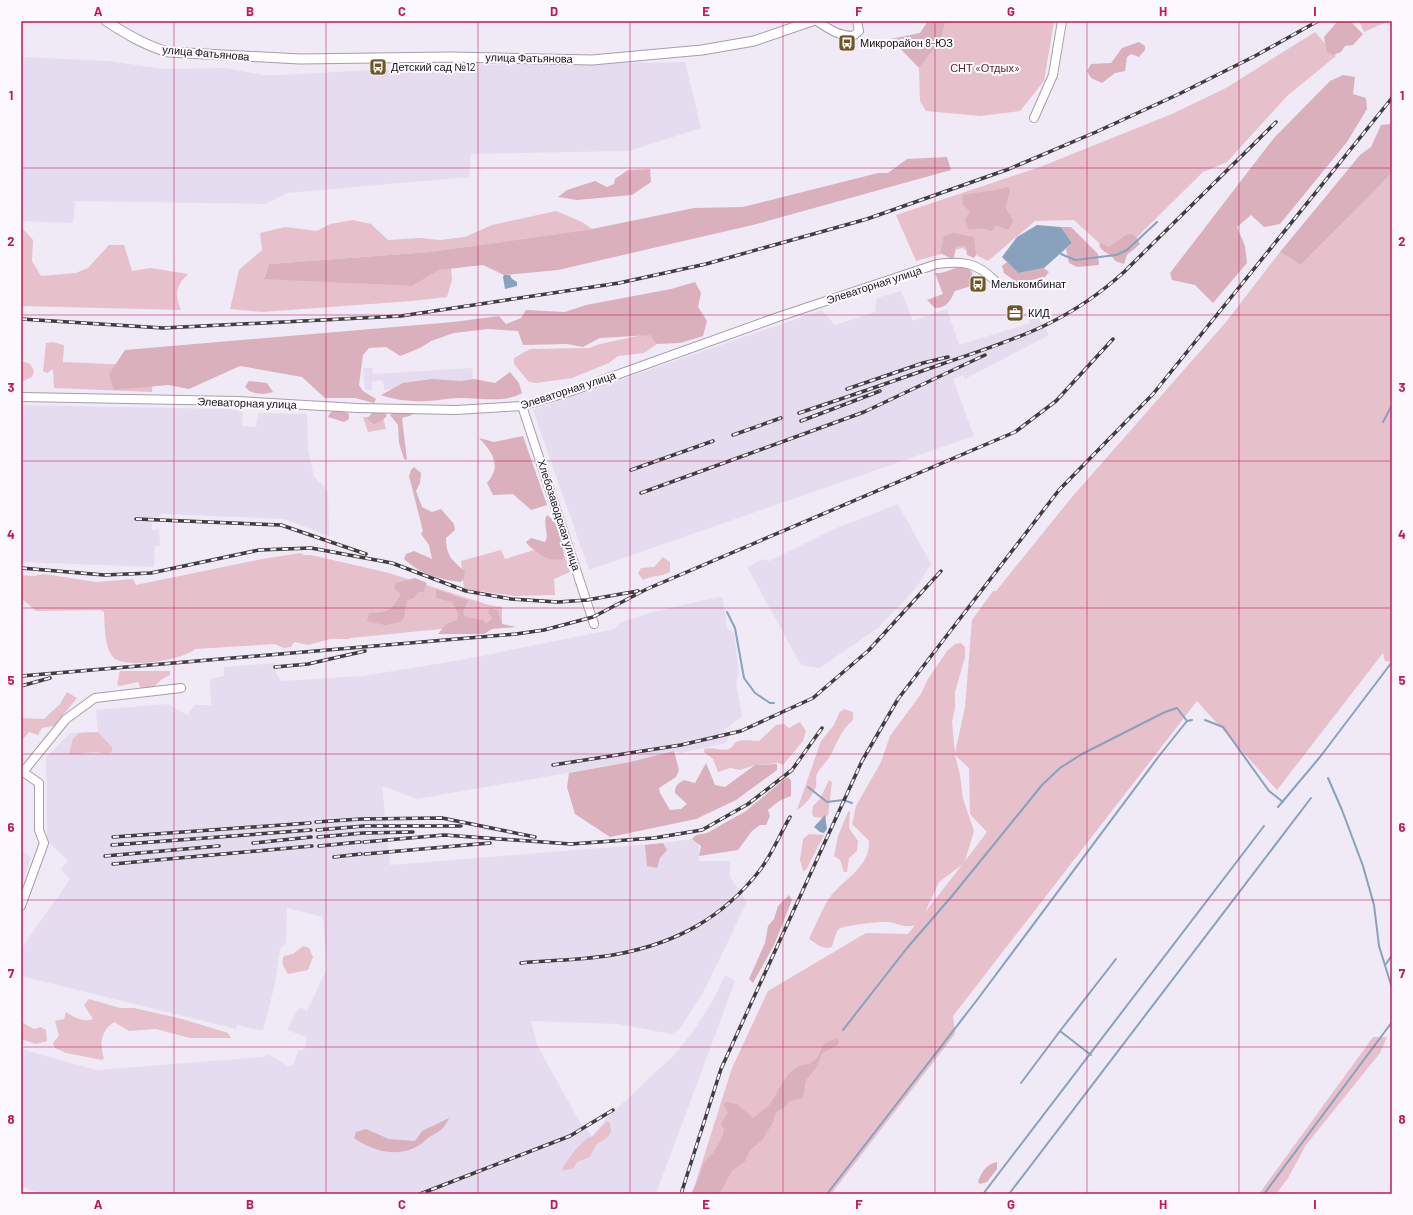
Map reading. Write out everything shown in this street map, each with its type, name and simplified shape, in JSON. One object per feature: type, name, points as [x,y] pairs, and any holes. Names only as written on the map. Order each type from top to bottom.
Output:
[{"type":"street","name":"улица Фатьянова","points":[[106,21],[132,37],[156,48],[176,53],[300,59],[450,56],[592,60],[702,50],[754,41],[812,21]]},
{"type":"street","points":[[817,21],[837,34],[853,36],[858,31],[857,21]]},
{"type":"street","points":[[1034,118],[1053,75],[1062,21]]},
{"type":"street","name":"Элеваторная улица","points":[[21,397],[237,401],[356,408],[456,410],[522,406],[569,392],[775,318],[937,264],[954,262],[974,265],[985,271],[995,281]]},
{"type":"street","name":"Хлебозаводская улица","points":[[522,406],[594,624]]},
{"type":"street","points":[[21,906],[44,844],[40,830],[39,783],[23,772],[66,719],[96,698],[181,688]]},
{"type":"shaded area","points":[[928,21],[946,21],[940,41],[919,68],[891,39],[920,33]]},
{"type":"shaded area","points":[[1338,21],[1350,21],[1363,34],[1353,45],[1345,46],[1341,52],[1333,55],[1327,52],[1324,37]]},
{"type":"shaded area","points":[[1139,42],[1145,46],[1145,50],[1139,57],[1131,54],[1127,57],[1125,71],[1115,73],[1102,83],[1091,78],[1087,71],[1091,64],[1111,63],[1122,48]]},
{"type":"shaded area","points":[[21,57],[109,61],[165,69],[227,68],[263,75],[460,65],[685,62],[701,128],[629,151],[471,154],[469,177],[287,193],[265,204],[75,201],[73,223],[21,221]]},
{"type":"shaded area","points":[[1343,75],[1355,77],[1353,94],[1366,98],[1367,109],[1347,142],[1280,224],[1264,227],[1251,215],[1237,227],[1245,246],[1247,263],[1213,303],[1195,285],[1172,280],[1170,273],[1274,138],[1330,81]]},
{"type":"shaded area","points":[[1392,124],[1392,173],[1301,265],[1280,252],[1360,155],[1371,147],[1381,125]]},
{"type":"shaded area","points":[[947,157],[951,170],[757,224],[558,270],[504,275],[483,265],[439,270],[412,286],[264,279],[269,264],[430,252],[592,229],[694,208],[743,207],[878,173],[888,173],[907,159]]},
{"type":"shaded area","points":[[650,169],[651,182],[632,195],[577,200],[558,197],[567,190],[595,181],[607,187],[614,184],[615,179],[628,170]]},
{"type":"shaded area","points":[[1009,187],[1006,206],[1012,217],[1012,222],[1008,230],[996,225],[992,231],[982,228],[969,230],[965,220],[970,212],[962,203],[963,195]]},
{"type":"shaded area","points":[[1061,227],[1071,227],[1098,254],[1099,265],[1077,267],[1069,263],[1066,249],[1072,243]]},
{"type":"shaded area","points":[[953,233],[974,237],[976,255],[974,258],[967,255],[966,246],[956,246],[954,257],[952,259],[940,253],[944,236]]},
{"type":"shaded area","points":[[1132,234],[1136,237],[1140,244],[1127,255],[1124,264],[1115,261],[1100,248],[1099,245],[1101,243],[1109,247],[1126,235]]},
{"type":"shaded area","points":[[1007,262],[1018,273],[1044,268],[1049,272],[1045,277],[1018,283],[1004,273],[1002,266]]},
{"type":"shaded area","points":[[966,267],[972,272],[971,286],[955,291],[950,301],[942,307],[935,308],[927,300],[943,294],[935,273],[942,273]]},
{"type":"shaded area","points":[[695,282],[701,293],[698,307],[707,321],[703,336],[680,343],[657,344],[650,335],[600,338],[583,347],[567,344],[523,345],[518,331],[488,329],[454,333],[431,341],[420,348],[400,356],[386,347],[369,348],[363,355],[359,385],[363,391],[376,399],[374,403],[355,398],[325,398],[302,377],[240,366],[189,389],[168,385],[114,390],[109,374],[125,350],[453,322],[499,316],[506,324],[521,318],[526,310],[565,312],[586,305],[671,289]]},
{"type":"shaded area","points":[[901,291],[913,321],[947,309],[959,345],[1030,323],[1028,316],[1039,318],[1049,335],[965,379],[963,375],[953,379],[974,436],[589,570],[533,410],[822,310],[835,325],[875,312],[877,298]]},
{"type":"shaded area","points":[[363,368],[372,368],[373,374],[472,368],[473,384],[384,390],[383,380],[372,381],[372,390],[365,390]]},
{"type":"shaded area","points":[[510,372],[519,383],[522,393],[507,398],[450,398],[431,401],[415,401],[381,395],[403,383],[432,379],[461,381],[474,379],[495,383]]},
{"type":"shaded area","points":[[249,381],[267,383],[273,392],[262,394],[251,392],[245,387]]},
{"type":"shaded area","points":[[21,405],[228,409],[243,412],[242,426],[256,427],[258,413],[307,414],[308,449],[314,477],[328,490],[329,536],[284,519],[162,514],[152,520],[152,530],[159,529],[160,546],[155,546],[154,567],[21,562]]},
{"type":"shaded area","points":[[337,408],[349,414],[349,419],[344,422],[328,417],[330,413]]},
{"type":"shaded area","points":[[410,409],[412,415],[402,418],[407,460],[404,459],[399,443],[398,425],[390,415],[396,410]]},
{"type":"shaded area","points":[[383,411],[387,416],[381,421],[374,424],[367,419],[373,412]]},
{"type":"shaded area","points":[[523,436],[547,505],[531,510],[513,494],[493,495],[487,483],[492,477],[494,471],[494,460],[492,454],[479,438],[494,442]]},
{"type":"shaded area","points":[[414,467],[421,473],[420,483],[416,491],[422,507],[432,512],[441,509],[454,524],[455,530],[446,538],[446,544],[451,557],[465,571],[464,578],[461,582],[424,573],[404,559],[406,554],[414,551],[432,559],[429,545],[421,534],[423,531],[409,476]]},
{"type":"shaded area","points":[[898,504],[931,564],[916,588],[879,627],[820,668],[801,665],[747,567],[763,559],[769,561],[834,529]]},
{"type":"shaded area","points":[[547,515],[555,523],[558,529],[563,547],[563,559],[549,559],[533,549],[526,542],[531,538],[545,542],[547,536],[545,521]]},
{"type":"shaded area","points":[[415,578],[427,583],[423,592],[418,592],[414,598],[407,600],[404,618],[400,622],[385,625],[367,621],[369,613],[389,610],[395,604],[401,594],[394,589],[396,583]]},
{"type":"shaded area","points":[[436,590],[468,600],[463,613],[465,617],[483,620],[486,624],[493,618],[488,613],[490,608],[498,611],[502,624],[516,627],[492,629],[484,634],[438,634],[446,624],[457,620],[458,614],[452,602],[436,598]]},
{"type":"shaded area","points":[[718,597],[723,598],[727,628],[734,633],[739,673],[736,683],[742,716],[725,729],[729,737],[726,743],[681,753],[674,751],[630,762],[417,799],[382,786],[390,865],[663,843],[699,838],[699,861],[730,861],[730,877],[747,902],[705,989],[679,1030],[671,1034],[618,1024],[531,1021],[537,1045],[578,1119],[592,1136],[608,1117],[675,1054],[694,1030],[715,997],[725,975],[735,981],[656,1194],[44,1194],[21,1187],[21,1049],[96,1070],[263,1057],[268,1054],[288,1066],[293,1065],[298,1051],[305,1049],[307,1037],[287,1030],[299,1007],[307,1011],[327,968],[323,917],[287,908],[286,943],[280,949],[275,984],[263,1031],[237,1025],[236,1029],[21,976],[21,949],[70,879],[61,869],[68,860],[47,841],[46,757],[70,733],[98,732],[96,710],[168,704],[187,715],[195,705],[211,705],[210,679],[224,676],[224,667],[275,663],[276,673],[281,681],[363,676],[466,659],[615,629],[619,623],[653,612]]},
{"type":"shaded area","points":[[674,751],[679,770],[676,777],[659,788],[660,793],[670,810],[681,809],[687,804],[675,793],[676,787],[684,780],[695,783],[706,763],[715,785],[725,787],[755,765],[777,764],[777,770],[736,800],[696,819],[610,837],[575,814],[567,787],[569,773],[630,762]]},
{"type":"shaded area","points":[[787,777],[791,780],[791,796],[779,801],[768,810],[770,816],[766,825],[760,825],[752,831],[738,850],[699,856],[701,846],[692,839],[696,835],[707,833],[746,811]]},
{"type":"shaded area","points":[[663,843],[667,850],[660,858],[657,868],[647,866],[645,845]]},
{"type":"shaded area","points":[[21,849],[31,858],[21,886]]},
{"type":"shaded area","points":[[789,895],[792,900],[774,945],[753,983],[749,979],[765,943],[768,926],[774,919],[778,906]]},
{"type":"shaded area","points":[[837,1038],[839,1041],[838,1045],[822,1053],[817,1066],[806,1080],[803,1098],[789,1101],[784,1108],[776,1112],[773,1122],[762,1140],[751,1149],[745,1161],[732,1171],[719,1194],[691,1194],[699,1178],[704,1162],[713,1153],[722,1138],[724,1130],[721,1123],[728,1113],[724,1105],[725,1102],[737,1104],[753,1118],[770,1104],[790,1073],[802,1065],[810,1064],[817,1058],[825,1043]]},
{"type":"shaded area","points":[[449,1118],[445,1126],[421,1144],[410,1150],[402,1152],[377,1149],[361,1143],[354,1138],[356,1132],[366,1129],[389,1139],[415,1141],[422,1131]]},
{"type":"shaded area","points":[[997,1162],[997,1169],[987,1182],[980,1184],[978,1182],[983,1172],[987,1167]]},
{"type":"green space","name":"СНТ «Отдых»","points":[[946,21],[1054,21],[1044,81],[1020,111],[980,116],[926,111],[920,101],[919,68],[940,41]]},
{"type":"green space","points":[[1362,21],[1389,21],[1364,32],[1360,23]]},
{"type":"green space","points":[[1315,32],[1336,56],[1287,96],[1227,162],[1203,172],[1121,253],[1108,251],[1074,220],[1035,221],[988,261],[962,248],[916,261],[896,215],[1040,167],[1172,114],[1226,88]]},
{"type":"green space","points":[[1392,173],[1392,662],[1385,661],[1383,653],[1277,790],[1197,701],[953,1016],[955,1034],[831,1194],[692,1194],[732,1068],[768,991],[866,933],[908,934],[915,925],[905,926],[884,922],[847,926],[839,929],[836,933],[832,947],[828,948],[820,946],[809,939],[828,900],[854,873],[865,859],[869,841],[852,824],[856,806],[881,762],[890,736],[921,694],[928,679],[947,651],[955,644],[961,643],[965,647],[965,657],[955,692],[955,708],[952,722],[955,753],[965,707],[972,620],[993,591],[996,591],[1072,497],[1226,322],[1280,252],[1301,265]],"holes":[[[955,755],[969,768],[970,814],[987,832],[965,861],[974,831],[963,799],[960,775]],[[962,865],[925,912],[939,882]]]},
{"type":"green space","points":[[556,211],[582,222],[592,229],[430,252],[269,264],[264,278],[411,286],[439,270],[451,268],[452,280],[447,297],[262,312],[230,309],[239,270],[262,250],[260,233],[285,227],[317,231],[330,224],[353,220],[371,224],[388,240],[420,238],[440,240],[465,237],[492,225]]},
{"type":"green space","points":[[21,227],[33,240],[32,261],[41,276],[76,273],[88,268],[109,245],[124,245],[132,271],[151,268],[188,274],[181,282],[177,290],[177,299],[181,310],[21,306]]},
{"type":"green space","points":[[656,332],[657,344],[644,353],[618,356],[609,363],[572,378],[536,383],[529,382],[514,364],[514,358],[530,349],[589,348],[600,344]]},
{"type":"green space","points":[[52,342],[64,345],[63,362],[153,366],[152,392],[54,388],[53,369],[47,373],[43,371],[46,343]]},
{"type":"green space","points":[[22,361],[30,364],[34,371],[32,377],[23,381],[21,380]]},
{"type":"green space","points":[[363,417],[383,417],[386,429],[368,432]]},
{"type":"green space","points":[[560,542],[570,572],[554,579],[555,595],[515,596],[464,589],[461,561],[501,550],[505,559]]},
{"type":"green space","points":[[301,553],[304,555],[311,555],[389,573],[489,605],[502,607],[502,626],[471,626],[349,639],[330,639],[308,645],[294,642],[291,647],[284,648],[275,644],[195,649],[179,657],[167,660],[128,663],[119,661],[110,653],[106,636],[104,612],[100,610],[36,611],[21,598],[21,575],[34,576],[44,574],[96,582],[133,579],[136,585],[262,559]]},
{"type":"green space","points":[[663,557],[670,562],[670,572],[643,580],[638,573],[641,568],[654,567]]},
{"type":"green space","points":[[120,671],[170,671],[170,675],[162,679],[149,691],[140,687],[138,682],[120,686],[117,685]]},
{"type":"green space","points":[[67,692],[77,698],[54,726],[42,728],[38,735],[29,732],[21,742],[21,718],[44,719],[60,704]]},
{"type":"green space","points":[[844,709],[853,712],[853,720],[842,733],[829,758],[818,771],[815,790],[811,797],[797,810],[821,741],[834,725],[839,713]]},
{"type":"green space","points":[[800,722],[806,731],[803,741],[783,765],[778,763],[755,765],[740,770],[730,768],[718,772],[713,759],[704,752],[704,749],[707,748],[726,750],[738,741],[759,741],[776,725],[784,724],[789,728]]},
{"type":"green space","points":[[98,732],[112,747],[112,752],[69,754],[73,739],[79,733]]},
{"type":"green space","points":[[829,780],[832,782],[828,815],[825,818],[814,817],[812,814],[813,806],[820,799]]},
{"type":"green space","points":[[850,811],[849,828],[858,841],[857,851],[849,858],[847,872],[844,872],[840,860],[834,856],[838,836],[848,812]]},
{"type":"green space","points":[[809,834],[824,835],[806,870],[803,871],[800,860],[803,839]]},
{"type":"green space","points":[[303,946],[309,948],[313,957],[308,970],[288,974],[284,968],[284,956],[293,954]]},
{"type":"green space","points":[[89,999],[120,1008],[134,1008],[182,1019],[228,1033],[231,1038],[190,1038],[156,1029],[129,1031],[114,1022],[106,1029],[102,1038],[102,1053],[104,1058],[102,1060],[66,1053],[55,1048],[53,1043],[59,1036],[55,1021],[64,1019],[66,1012],[83,1020],[93,1019],[84,1005]]},
{"type":"green space","points":[[21,1022],[34,1029],[41,1027],[46,1030],[47,1041],[36,1044],[21,1039]]},
{"type":"green space","points":[[1373,1037],[1387,1037],[1380,1053],[1306,1145],[1288,1178],[1276,1194],[1259,1194]]},
{"type":"green space","points":[[607,1121],[610,1123],[611,1132],[608,1137],[596,1145],[590,1157],[577,1162],[574,1168],[562,1171],[564,1165],[576,1149],[587,1138],[592,1137]]},
{"type":"water","points":[[1037,225],[1061,227],[1072,243],[1044,268],[1018,273],[1002,257],[1017,237]]},
{"type":"water","points":[[504,275],[510,275],[512,279],[517,282],[517,286],[505,289]]},
{"type":"water","points":[[825,815],[827,829],[824,833],[820,832],[814,827]]},
{"type":"waterway","points":[[1061,254],[1075,260],[1116,255],[1127,250],[1157,222]]},
{"type":"waterway","points":[[1383,422],[1392,405]]},
{"type":"waterway","points":[[727,612],[735,628],[744,678],[755,693],[770,703],[774,703]]},
{"type":"waterway","points":[[1278,807],[1320,757],[1392,662]]},
{"type":"waterway","points":[[843,1030],[907,948],[952,896],[1042,785],[1060,768],[1082,754],[1165,712],[1177,708],[1187,721]]},
{"type":"waterway","points":[[827,1194],[977,1000],[1159,756],[1187,721],[1192,720]]},
{"type":"waterway","points":[[1205,720],[1223,727],[1269,791],[1283,802]]},
{"type":"waterway","points":[[1328,778],[1363,866],[1374,905],[1379,946],[1392,988]]},
{"type":"waterway","points":[[808,787],[827,802],[843,800],[852,803]]},
{"type":"waterway","points":[[1009,1194],[1311,798]]},
{"type":"waterway","points":[[983,1194],[1264,826]]},
{"type":"waterway","points":[[1386,964],[1392,955]]},
{"type":"waterway","points":[[1060,1031],[1116,959]]},
{"type":"waterway","points":[[1264,1194],[1392,1022]]},
{"type":"waterway","points":[[1021,1083],[1060,1031],[1091,1055]]},
{"type":"railway","points":[[21,319],[163,328],[401,316],[619,283],[706,264],[867,219],[1009,169],[1096,132],[1179,94],[1255,56],[1318,21]]},
{"type":"railway","points":[[681,1194],[721,1069],[862,761],[898,699],[1059,490],[1153,394],[1392,98]]},
{"type":"railway","points":[[799,413],[1016,338],[1060,318],[1082,305],[1124,272],[1276,122]]},
{"type":"railway","points":[[21,676],[516,634],[544,630],[593,617],[647,589],[1015,432],[1056,401],[1113,339]]},
{"type":"railway","points":[[641,493],[864,412],[985,355]]},
{"type":"railway","points":[[847,389],[923,363],[948,357]]},
{"type":"railway","points":[[801,421],[880,391]]},
{"type":"railway","points":[[733,435],[781,418]]},
{"type":"railway","points":[[631,470],[713,441]]},
{"type":"railway","points":[[136,519],[281,525],[366,554]]},
{"type":"railway","points":[[21,568],[104,575],[151,573],[259,550],[311,548],[392,563],[466,591],[511,599],[558,602],[587,600],[638,591]]},
{"type":"railway","points":[[553,765],[681,745],[741,731],[813,698],[869,650],[941,571]]},
{"type":"railway","points":[[275,667],[308,664],[365,651]]},
{"type":"railway","points":[[21,686],[50,678]]},
{"type":"railway","points":[[364,842],[444,835],[571,844],[654,838],[702,830],[748,804],[792,770],[822,728]]},
{"type":"railway","points":[[521,963],[582,959],[618,954],[659,943],[697,926],[714,915],[746,887],[764,864],[790,817]]},
{"type":"railway","points":[[316,822],[361,819],[442,818],[535,837]]},
{"type":"railway","points":[[113,837],[310,823]]},
{"type":"railway","points":[[317,830],[364,826],[461,826]]},
{"type":"railway","points":[[112,845],[311,830]]},
{"type":"railway","points":[[318,837],[363,833],[413,832]]},
{"type":"railway","points":[[253,843],[311,837]]},
{"type":"railway","points":[[319,846],[360,842]]},
{"type":"railway","points":[[365,854],[490,843]]},
{"type":"railway","points":[[105,856],[219,846]]},
{"type":"railway","points":[[113,864],[312,846]]},
{"type":"railway","points":[[334,857],[361,854]]},
{"type":"railway","points":[[420,1194],[570,1136],[613,1110]]},
{"type":"place","name":"Микрорайон 8-ЮЗ","points":[[847,43]]},
{"type":"place","name":"Детский сад №12","points":[[378,67]]},
{"type":"place","name":"Мелькомбинат","points":[[978,284]]},
{"type":"place","name":"КИД","points":[[1015,313]]}]
